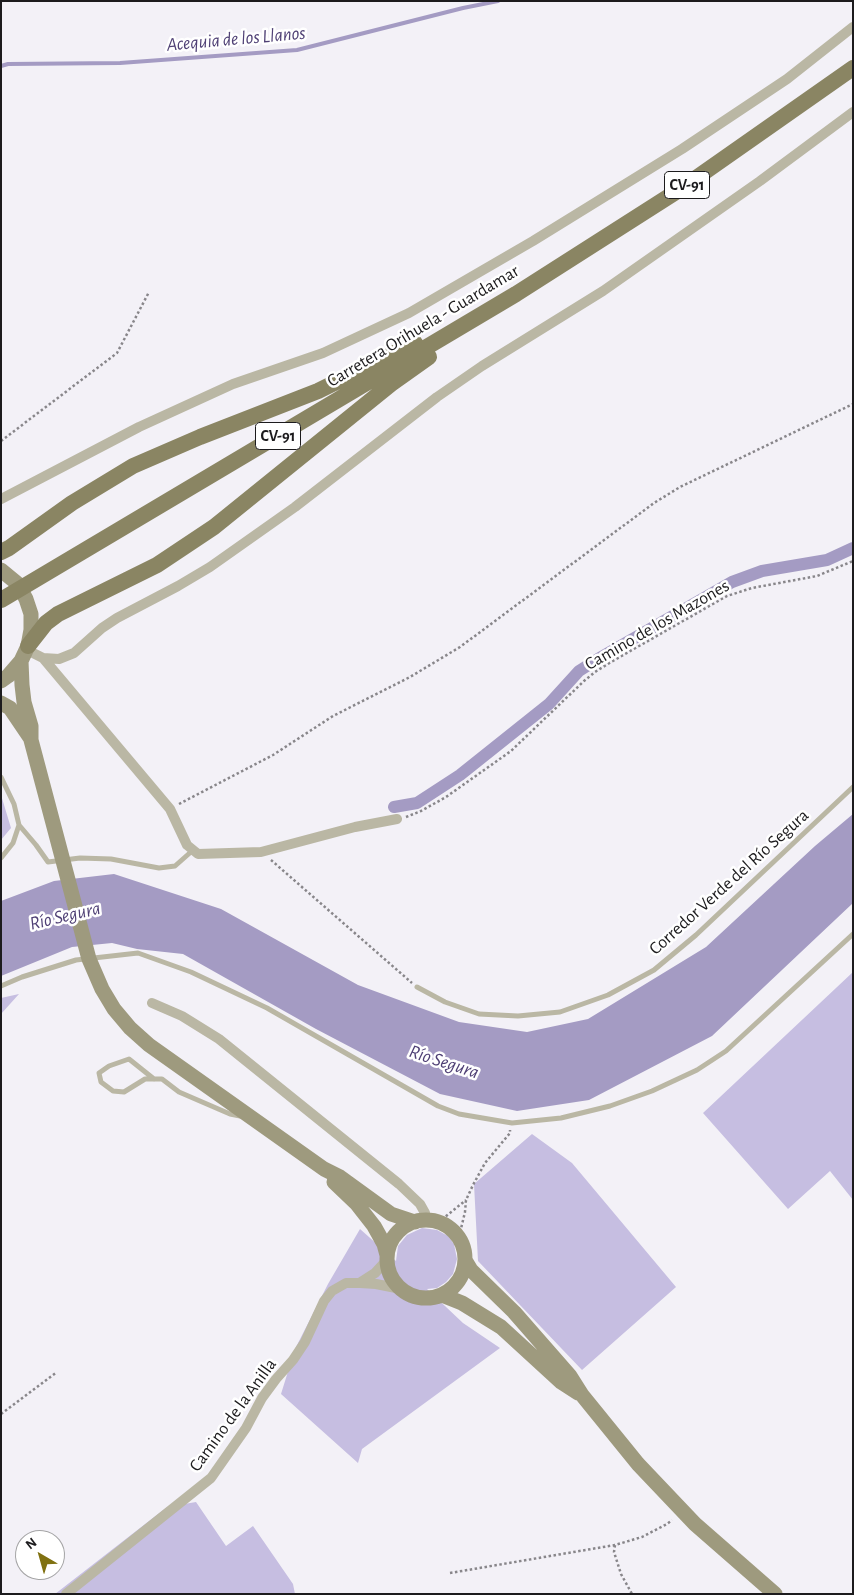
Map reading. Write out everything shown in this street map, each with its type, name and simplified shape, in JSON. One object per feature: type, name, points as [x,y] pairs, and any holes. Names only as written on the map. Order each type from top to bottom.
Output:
[{"type":"main road","name":"Carretera Orihuela - Guardamar","points":[[1,600],[516,294],[680,190],[853,68]]},
{"type":"main road","points":[[1,552],[72,503],[133,466],[200,436],[318,391],[516,294]]},
{"type":"main road","points":[[1,681],[8,676],[46,622],[58,614],[157,565],[214,527],[391,384],[516,294]]},
{"type":"main road","points":[[1,570],[18,584],[26,598],[31,614],[31,630],[25,653],[22,685],[24,702],[32,726],[31,740]]},
{"type":"main road","points":[[1,703],[10,708],[16,715],[31,740],[89,959],[102,989],[114,1009],[130,1028],[149,1045],[324,1169],[340,1177],[392,1214],[426,1221],[453,1230],[463,1244],[465,1260],[459,1281],[442,1295],[432,1298],[410,1295],[401,1289],[391,1276],[384,1244],[374,1226],[324,1169]]},
{"type":"main road","points":[[387,1258],[393,1238],[406,1225],[426,1221]]},
{"type":"main road","points":[[465,1260],[471,1270],[514,1312],[570,1376],[582,1395],[638,1464],[695,1524],[775,1594]]},
{"type":"main road","points":[[442,1295],[462,1303],[501,1327],[561,1382],[582,1395]]},
{"type":"street","points":[[1,499],[139,427],[233,384],[323,353],[409,313],[534,241],[682,149],[787,79],[853,27]]},
{"type":"street","points":[[25,653],[42,658],[59,659],[74,653],[102,628],[117,618],[210,567],[295,507],[437,397],[482,366],[603,291],[760,181],[853,112]]},
{"type":"street","points":[[42,658],[170,809],[187,845],[198,854],[261,852],[355,827],[397,820]]},
{"type":"street","points":[[152,1003],[182,1016],[219,1039],[399,1184],[420,1204],[425,1213],[426,1221]]},
{"type":"street","name":"Camino de la Anilla","points":[[360,1283],[375,1273],[387,1258]]},
{"type":"street","name":"Camino de la Anilla","points":[[66,1594],[211,1478],[246,1428],[262,1398],[305,1342],[324,1301],[332,1291],[346,1284],[360,1283],[401,1289]]},
{"type":"lane","points":[[1,777],[14,804],[19,825],[48,862],[80,858],[111,859],[159,868],[175,866],[192,851]]},
{"type":"lane","name":"Corredor Verde del Río Segura","points":[[417,987],[445,1002],[479,1014],[518,1016],[560,1012],[608,995],[654,970],[696,935],[853,787]]},
{"type":"lane","points":[[1,858],[13,843],[19,825]]},
{"type":"lane","points":[[1,986],[22,977],[76,960],[138,953],[191,972],[267,1008],[438,1106],[459,1114],[512,1123],[561,1118],[610,1106],[652,1091],[696,1070],[726,1051],[853,934]]},
{"type":"lane","points":[[154,1079],[129,1059],[109,1066],[99,1074],[101,1082],[113,1092],[124,1092],[145,1079],[154,1079],[162,1079],[179,1092],[230,1114],[251,1117]]},
{"type":"path","points":[[1,441],[117,353],[149,292]]},
{"type":"path","points":[[170,809],[273,754],[333,716],[410,678],[460,647],[646,509],[680,487],[853,404]]},
{"type":"path","name":"Camino de los Mazones","points":[[397,820],[421,811],[446,797],[511,751],[595,672],[727,596],[752,588],[817,576],[853,561]]},
{"type":"path","points":[[261,852],[417,987]]},
{"type":"path","points":[[459,1237],[466,1200],[473,1184],[486,1163],[510,1133],[512,1123]]},
{"type":"path","points":[[426,1221],[445,1217],[466,1200]]},
{"type":"path","points":[[1,1414],[57,1372]]},
{"type":"path","points":[[450,1573],[615,1545],[642,1537],[667,1524],[682,1511]]},
{"type":"path","points":[[615,1545],[614,1552],[619,1567],[632,1594]]},
{"type":"shaded area","points":[[1,795],[11,828],[1,840]]},
{"type":"shaded area","points":[[853,972],[853,1200],[830,1171],[788,1209],[703,1113]]},
{"type":"shaded area","points":[[19,994],[1,1014],[1,998]]},
{"type":"shaded area","points":[[532,1134],[572,1163],[676,1287],[582,1370],[478,1261],[474,1184]]},
{"type":"shaded area","points":[[422,1228],[437,1230],[448,1236],[454,1244],[457,1259],[453,1274],[446,1282],[437,1288],[427,1289],[463,1323],[500,1348],[362,1449],[358,1463],[281,1394],[295,1349],[328,1284],[360,1229],[396,1261],[398,1246],[407,1235]]},
{"type":"shaded area","points":[[196,1502],[226,1546],[253,1526],[293,1584],[295,1594],[55,1594],[167,1507]]},
{"type":"water","name":"Río Segura","points":[[853,814],[853,903],[712,1036],[589,1100],[517,1111],[440,1094],[316,1029],[183,954],[137,949],[112,943],[72,947],[1,976],[1,901],[54,881],[114,874],[221,909],[358,985],[459,1022],[527,1032],[588,1019],[706,947],[815,846]]},
{"type":"waterway","name":"Acequia de los Llanos","points":[[1,66],[8,64],[120,63],[297,50],[498,1]]},
{"type":"waterway","points":[[394,807],[417,803],[460,775],[549,704],[579,671],[732,582],[762,571],[827,560],[853,548]]}]
